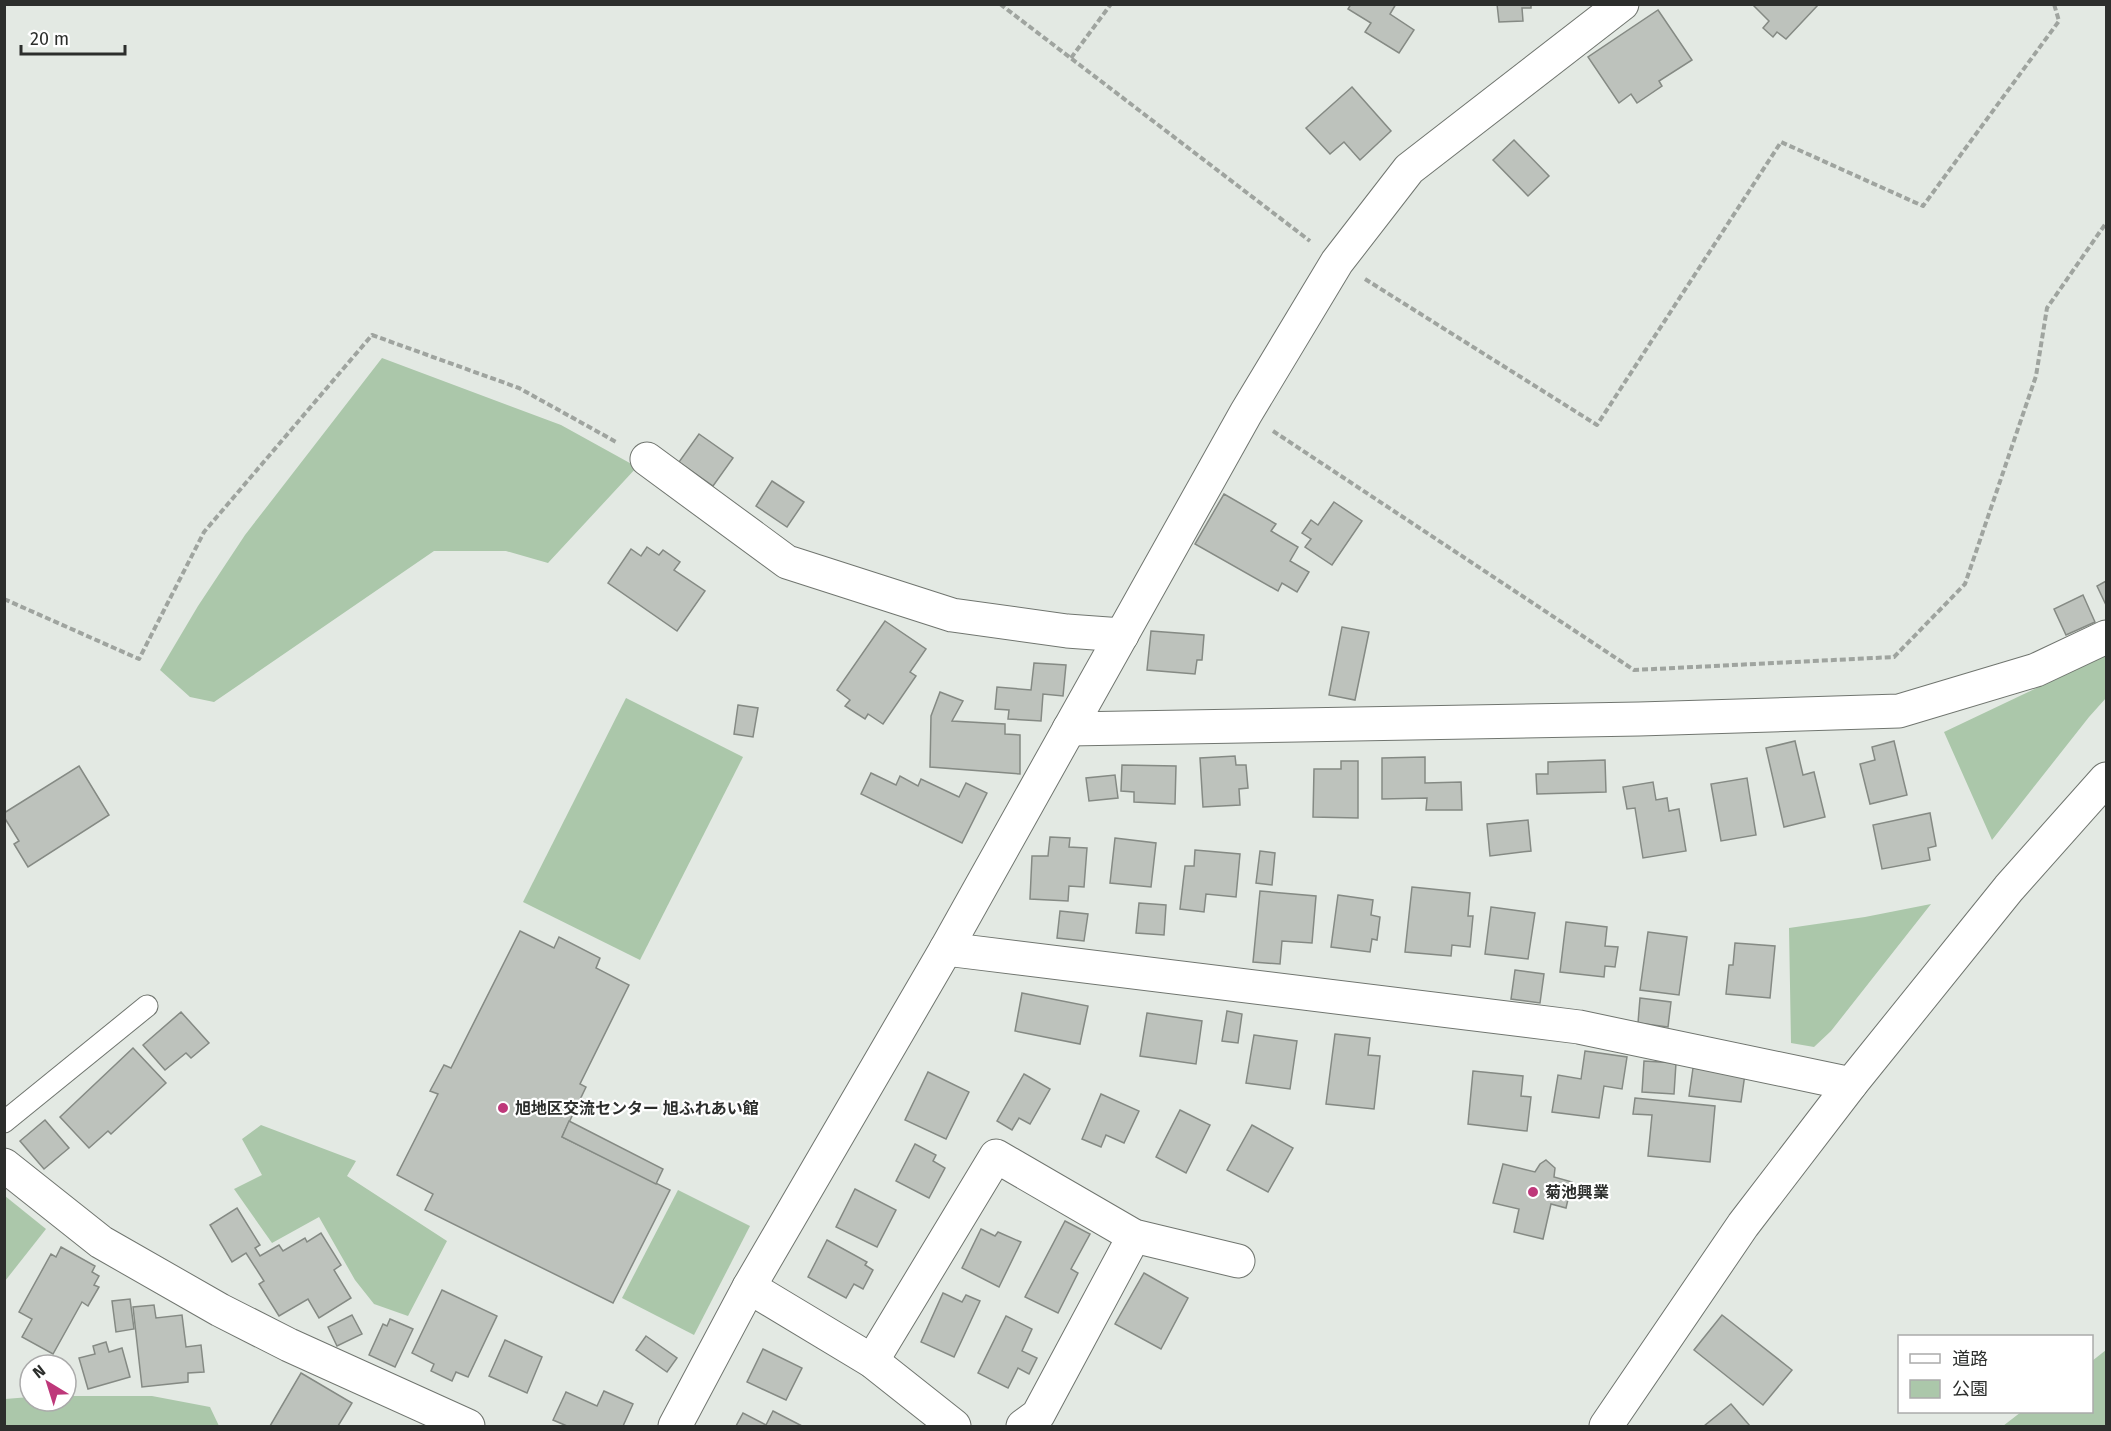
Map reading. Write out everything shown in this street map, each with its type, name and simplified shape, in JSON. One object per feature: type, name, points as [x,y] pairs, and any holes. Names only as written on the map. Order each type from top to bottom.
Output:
[{"type":"street","points":[[675,1426],[749,1287],[946,949],[1245,413],[1337,262],[1409,169],[1622,4]]},
{"type":"street","points":[[647,459],[787,562],[952,615],[1067,631],[1122,635]]},
{"type":"street","points":[[1069,729],[1639,719],[1899,711],[2036,670],[2106,637]]},
{"type":"street","points":[[1606,1426],[1743,1226],[1851,1084],[2009,888],[2106,779]]},
{"type":"street","points":[[946,949],[1579,1027],[1851,1084]]},
{"type":"street","points":[[872,1361],[996,1156],[1134,1236],[1238,1261]]},
{"type":"street","points":[[4,1165],[101,1242],[210,1304],[289,1345],[468,1426]]},
{"type":"street","points":[[1023,1426],[1038,1415],[1134,1236]]},
{"type":"street","points":[[749,1287],[872,1361],[954,1426]]},
{"type":"lane","points":[[4,1122],[147,1006]]},
{"type":"path","points":[[1000,4],[1337,262],[1597,425],[1781,142],[1923,206],[2059,21],[2054,4]]},
{"type":"path","points":[[1071,58],[1111,4]]},
{"type":"path","points":[[1245,413],[1634,670],[1894,657],[1965,584],[2036,376],[2047,308],[2106,223]]},
{"type":"path","points":[[4,599],[139,659],[204,532],[372,335],[519,388],[647,459]]},
{"type":"green space","points":[[382,358],[561,425],[637,467],[548,563],[506,551],[434,551],[214,702],[190,697],[160,670],[198,606],[245,535]]},
{"type":"green space","points":[[2106,655],[2106,698],[1992,840],[1944,732]]},
{"type":"green space","points":[[626,698],[743,757],[640,960],[523,902]]},
{"type":"green space","points":[[1931,904],[1831,1031],[1814,1047],[1791,1043],[1789,928],[1865,917]]},
{"type":"green space","points":[[261,1125],[356,1161],[347,1176],[447,1241],[408,1316],[374,1304],[355,1280],[319,1217],[272,1243],[234,1189],[262,1175],[242,1139]]},
{"type":"green space","points":[[678,1190],[750,1226],[694,1335],[622,1298]]},
{"type":"green space","points":[[5,1196],[46,1229],[5,1281]]},
{"type":"green space","points":[[2106,1350],[2106,1426],[2003,1426],[2020,1413],[2093,1413],[2093,1360]]},
{"type":"green space","points":[[78,1396],[152,1396],[210,1407],[219,1426],[5,1426],[5,1399],[18,1398],[18,1413],[78,1413]]},
{"type":"building","points":[[1351,4],[1396,4],[1390,14],[1414,30],[1399,53],[1365,32],[1371,23],[1348,9]]},
{"type":"building","points":[[1497,4],[1531,4],[1531,8],[1522,8],[1523,21],[1499,22]]},
{"type":"building","points":[[1752,4],[1818,5],[1786,39],[1777,32],[1773,37],[1763,28],[1769,21]]},
{"type":"building","points":[[1658,10],[1692,60],[1659,81],[1662,86],[1637,103],[1631,94],[1619,103],[1588,57]]},
{"type":"building","points":[[1352,87],[1391,131],[1360,160],[1344,142],[1330,154],[1306,128]]},
{"type":"building","points":[[1514,140],[1549,176],[1528,196],[1493,160]]},
{"type":"building","points":[[699,434],[733,458],[713,486],[679,462]]},
{"type":"building","points":[[772,481],[804,502],[787,527],[756,506]]},
{"type":"building","points":[[1224,494],[1276,524],[1271,531],[1298,547],[1290,561],[1309,572],[1297,592],[1282,583],[1278,591],[1195,544]]},
{"type":"building","points":[[1334,502],[1362,521],[1332,565],[1305,547],[1311,539],[1302,533],[1311,520],[1318,525]]},
{"type":"building","points":[[647,547],[659,555],[663,550],[680,562],[674,570],[705,591],[677,631],[608,583],[631,549],[641,556]]},
{"type":"building","points":[[2106,581],[2106,605],[2097,586]]},
{"type":"building","points":[[2083,595],[2095,622],[2066,635],[2054,609]]},
{"type":"building","points":[[885,621],[926,649],[910,672],[916,676],[883,724],[868,714],[865,719],[845,706],[850,700],[837,690]]},
{"type":"building","points":[[1342,627],[1369,632],[1355,700],[1329,695]]},
{"type":"building","points":[[1151,631],[1204,635],[1202,660],[1197,660],[1195,674],[1147,670]]},
{"type":"building","points":[[1034,663],[1066,665],[1063,696],[1043,694],[1041,721],[1008,719],[1009,710],[995,709],[997,687],[1031,690]]},
{"type":"building","points":[[940,692],[963,701],[952,721],[1005,724],[1005,734],[1020,735],[1020,774],[930,767],[931,716]]},
{"type":"building","points":[[738,705],[758,708],[753,737],[734,734]]},
{"type":"building","points":[[1795,741],[1803,775],[1814,772],[1825,817],[1784,827],[1766,748]]},
{"type":"building","points":[[1894,741],[1907,795],[1870,804],[1860,764],[1875,760],[1872,747]]},
{"type":"building","points":[[1235,756],[1236,765],[1246,765],[1248,788],[1239,789],[1240,805],[1203,807],[1200,758]]},
{"type":"building","points":[[1425,757],[1425,783],[1461,782],[1462,810],[1426,810],[1427,798],[1382,799],[1382,758]]},
{"type":"building","points":[[1605,760],[1606,792],[1537,794],[1536,774],[1548,774],[1548,762]]},
{"type":"building","points":[[1341,761],[1358,761],[1358,818],[1313,817],[1314,769],[1341,769]]},
{"type":"building","points":[[1122,765],[1176,766],[1175,804],[1134,802],[1134,792],[1121,791]]},
{"type":"building","points":[[79,766],[109,815],[28,867],[14,844],[19,841],[4,817],[4,813]]},
{"type":"building","points":[[871,773],[896,785],[900,776],[918,786],[921,779],[959,797],[966,783],[987,793],[962,843],[861,794]]},
{"type":"building","points":[[1115,775],[1118,798],[1089,801],[1086,778]]},
{"type":"building","points":[[1747,778],[1756,835],[1721,841],[1711,784]]},
{"type":"building","points":[[1653,782],[1656,800],[1667,798],[1669,811],[1679,809],[1686,851],[1643,858],[1635,808],[1627,809],[1623,787]]},
{"type":"building","points":[[1930,813],[1936,846],[1928,848],[1930,860],[1882,869],[1873,825]]},
{"type":"building","points":[[1528,820],[1531,851],[1490,856],[1487,824]]},
{"type":"building","points":[[1050,837],[1070,838],[1069,847],[1087,848],[1084,887],[1069,886],[1068,901],[1030,899],[1032,856],[1048,856]]},
{"type":"building","points":[[1115,838],[1156,843],[1151,887],[1110,883]]},
{"type":"building","points":[[1195,850],[1240,854],[1236,897],[1206,894],[1204,912],[1180,909],[1185,866],[1194,866]]},
{"type":"building","points":[[1260,851],[1275,853],[1272,885],[1256,883]]},
{"type":"building","points":[[1412,887],[1470,893],[1468,916],[1473,916],[1470,947],[1452,945],[1451,956],[1405,952]]},
{"type":"building","points":[[1260,891],[1316,896],[1312,943],[1282,941],[1280,964],[1253,962]]},
{"type":"building","points":[[1338,895],[1373,900],[1371,915],[1380,917],[1377,940],[1372,939],[1370,952],[1331,947]]},
{"type":"building","points":[[1139,903],[1166,905],[1164,935],[1136,933]]},
{"type":"building","points":[[1491,907],[1535,913],[1528,959],[1485,954]]},
{"type":"building","points":[[1060,911],[1088,914],[1084,941],[1057,938]]},
{"type":"building","points":[[1566,922],[1607,927],[1605,946],[1618,947],[1615,967],[1605,966],[1604,977],[1560,972]]},
{"type":"building","name":"旭地区交流センター 旭ふれあい館","points":[[520,931],[554,948],[559,937],[600,958],[596,968],[629,985],[580,1084],[586,1087],[562,1137],[670,1190],[613,1303],[425,1210],[433,1194],[397,1175],[438,1094],[430,1091],[444,1065],[451,1068]]},
{"type":"building","points":[[1648,932],[1687,937],[1679,995],[1640,990]]},
{"type":"building","points":[[1735,943],[1775,946],[1770,998],[1726,994],[1729,965],[1733,965]]},
{"type":"building","points":[[1515,970],[1544,974],[1540,1003],[1511,999]]},
{"type":"building","points":[[1022,993],[1088,1006],[1080,1044],[1015,1031]]},
{"type":"building","points":[[1640,998],[1671,1002],[1668,1027],[1638,1023]]},
{"type":"building","points":[[1227,1011],[1242,1014],[1238,1043],[1222,1041]]},
{"type":"building","points":[[181,1012],[209,1043],[191,1058],[186,1053],[165,1070],[143,1045]]},
{"type":"building","points":[[1147,1013],[1202,1021],[1196,1064],[1140,1056]]},
{"type":"building","points":[[1335,1034],[1370,1038],[1368,1055],[1380,1056],[1374,1109],[1326,1104]]},
{"type":"building","points":[[1254,1035],[1297,1041],[1290,1089],[1246,1083]]},
{"type":"building","points":[[133,1048],[166,1083],[111,1134],[108,1131],[89,1148],[60,1117]]},
{"type":"building","points":[[1585,1051],[1627,1057],[1622,1089],[1604,1086],[1599,1118],[1552,1112],[1558,1075],[1581,1079]]},
{"type":"building","points":[[1644,1061],[1676,1063],[1674,1094],[1642,1092]]},
{"type":"building","points":[[1693,1068],[1745,1074],[1741,1102],[1689,1096]]},
{"type":"building","points":[[1473,1071],[1523,1076],[1521,1096],[1531,1097],[1527,1131],[1468,1124]]},
{"type":"building","points":[[928,1072],[969,1092],[946,1139],[905,1120]]},
{"type":"building","points":[[1024,1074],[1050,1089],[1030,1124],[1019,1118],[1012,1130],[997,1121]]},
{"type":"building","points":[[1101,1094],[1139,1111],[1124,1143],[1106,1135],[1101,1147],[1082,1139]]},
{"type":"building","points":[[1635,1098],[1715,1106],[1710,1162],[1648,1156],[1652,1115],[1633,1114]]},
{"type":"building","points":[[1180,1110],[1210,1125],[1186,1173],[1156,1157]]},
{"type":"building","points":[[45,1120],[69,1148],[44,1169],[20,1141]]},
{"type":"building","points":[[569,1121],[663,1169],[656,1184],[562,1137]]},
{"type":"building","points":[[1252,1125],[1293,1148],[1268,1192],[1227,1170]]},
{"type":"building","points":[[915,1144],[936,1155],[933,1161],[945,1168],[929,1198],[896,1181]]},
{"type":"building","name":"菊池興業","points":[[1546,1160],[1555,1168],[1554,1177],[1572,1182],[1566,1208],[1551,1204],[1543,1239],[1514,1232],[1519,1209],[1493,1203],[1503,1164],[1535,1172]]},
{"type":"building","points":[[855,1189],[896,1210],[877,1247],[836,1227]]},
{"type":"building","points":[[237,1208],[260,1245],[255,1248],[260,1256],[279,1245],[283,1251],[305,1238],[307,1242],[321,1233],[341,1265],[334,1270],[351,1298],[319,1318],[308,1299],[279,1316],[259,1284],[264,1281],[246,1253],[232,1262],[210,1225]]},
{"type":"building","points":[[1065,1221],[1090,1234],[1071,1269],[1078,1273],[1058,1313],[1025,1297]]},
{"type":"building","points":[[981,1229],[995,1236],[998,1232],[1021,1242],[999,1287],[962,1268]]},
{"type":"building","points":[[827,1240],[867,1262],[865,1265],[873,1270],[863,1289],[854,1284],[846,1298],[808,1277]]},
{"type":"building","points":[[61,1247],[95,1266],[92,1272],[99,1276],[94,1285],[99,1287],[88,1306],[82,1302],[54,1353],[51,1353],[22,1337],[32,1319],[19,1312],[51,1254],[56,1257]]},
{"type":"building","points":[[1144,1273],[1188,1298],[1161,1349],[1115,1324]]},
{"type":"building","points":[[442,1290],[497,1316],[468,1377],[456,1372],[452,1381],[431,1371],[434,1364],[412,1353]]},
{"type":"building","points":[[943,1293],[962,1302],[966,1295],[980,1301],[954,1357],[921,1342]]},
{"type":"building","points":[[130,1299],[134,1329],[116,1332],[112,1301]]},
{"type":"building","points":[[154,1305],[156,1318],[182,1315],[186,1347],[201,1345],[204,1372],[188,1373],[188,1382],[142,1387],[133,1307]]},
{"type":"building","points":[[352,1315],[362,1334],[337,1346],[328,1327]]},
{"type":"building","points":[[1722,1315],[1792,1370],[1763,1405],[1694,1350]]},
{"type":"building","points":[[1006,1316],[1032,1329],[1022,1351],[1037,1358],[1029,1374],[1018,1368],[1008,1388],[978,1373]]},
{"type":"building","points":[[390,1319],[413,1329],[395,1367],[369,1355],[383,1324],[387,1326]]},
{"type":"building","points":[[646,1336],[677,1358],[667,1372],[636,1350]]},
{"type":"building","points":[[505,1340],[542,1357],[527,1393],[489,1376]]},
{"type":"building","points":[[106,1342],[109,1352],[122,1348],[130,1377],[88,1389],[79,1358],[95,1354],[93,1346]]},
{"type":"building","points":[[763,1349],[802,1368],[786,1400],[747,1382]]},
{"type":"building","points":[[301,1373],[352,1403],[338,1426],[270,1426]]},
{"type":"building","points":[[604,1391],[633,1404],[623,1426],[567,1426],[553,1420],[566,1392],[597,1406]]},
{"type":"building","points":[[1731,1404],[1750,1426],[1704,1426]]},
{"type":"building","points":[[773,1411],[802,1426],[736,1426],[743,1413],[766,1425]]},
{"type":"place","name":"旭地区交流センター 旭ふれあい館","points":[[503,1108]]},
{"type":"place","name":"菊池興業","points":[[1533,1192]]}]
